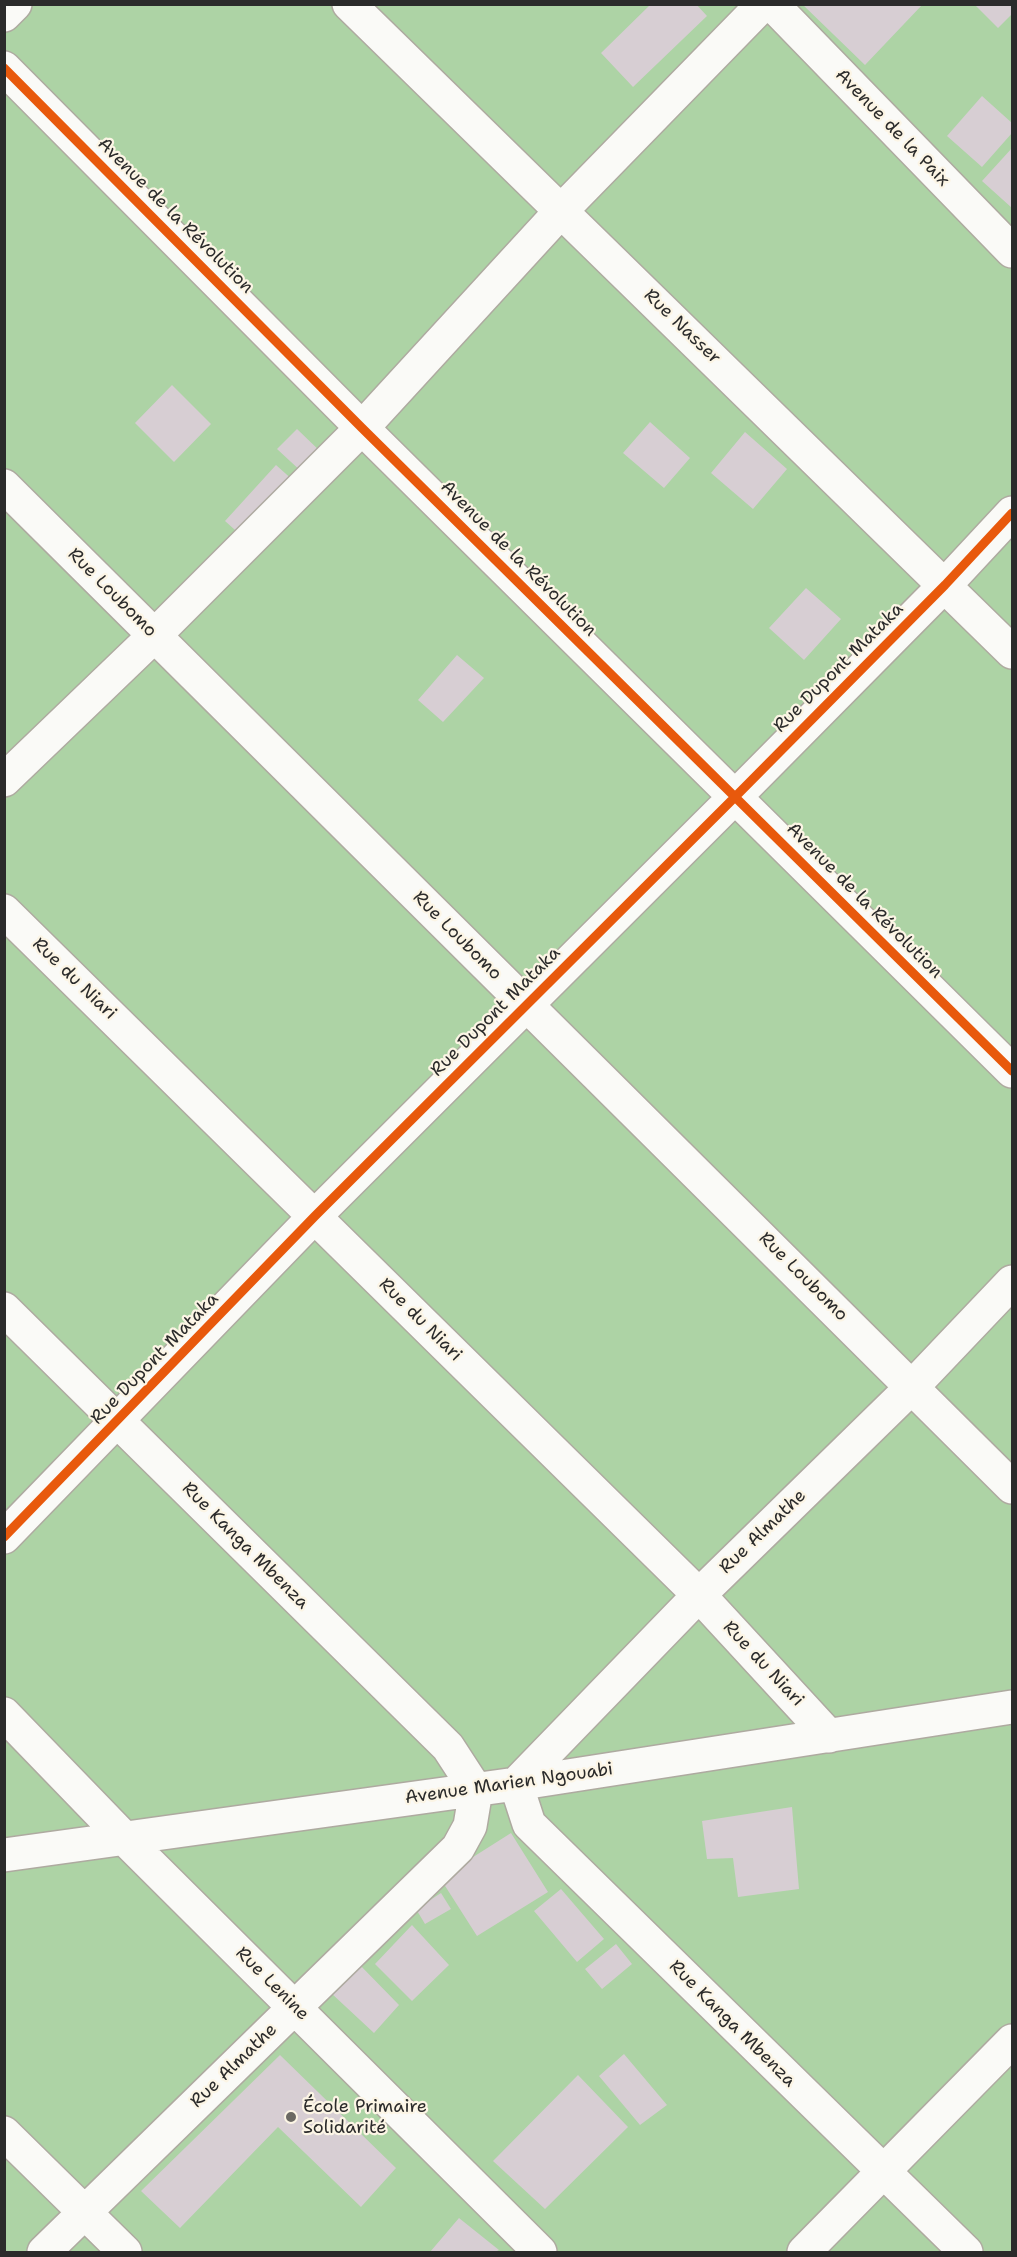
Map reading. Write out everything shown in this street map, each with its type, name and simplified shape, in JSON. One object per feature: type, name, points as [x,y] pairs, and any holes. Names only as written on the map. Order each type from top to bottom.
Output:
[{"type":"street","points":[[4,15],[15,4]]},
{"type":"street","name":"Rue Nasser","points":[[350,4],[1012,652]]},
{"type":"street","points":[[4,780],[155,635],[362,428],[562,210],[763,4]]},
{"type":"street","name":"Avenue de la Paix","points":[[772,4],[1012,252]]},
{"type":"street","name":"Avenue de la Révolution","points":[[4,68],[362,428],[1012,1071]]},
{"type":"street","name":"Rue Loubomo","points":[[4,486],[913,1386],[1012,1487]]},
{"type":"street","name":"Rue Dupont Mataka","points":[[4,1537],[119,1421],[315,1216],[945,585],[1012,513]]},
{"type":"street","name":"Rue du Niari","points":[[4,911],[699,1595],[829,1736]]},
{"type":"street","name":"Rue Almathe","points":[[516,1784],[699,1595],[913,1386],[1012,1282]]},
{"type":"street","name":"Rue Kanga Mbenza","points":[[4,1308],[448,1747],[476,1790]]},
{"type":"street","name":"Avenue Marien Ngouabi","points":[[4,1855],[476,1790],[1012,1707]]},
{"type":"street","name":"Rue Lenine","points":[[4,1714],[126,1840],[295,2006],[540,2253]]},
{"type":"street","name":"Rue Kanga Mbenza","points":[[516,1784],[529,1824],[966,2253]]},
{"type":"street","name":"Rue Almathe","points":[[44,2253],[458,1848],[470,1826],[476,1790]]},
{"type":"street","points":[[804,2253],[1012,2042]]},
{"type":"street","points":[[4,2133],[125,2253]]},
{"type":"green space","points":[[5,5],[1012,5],[1012,2252],[5,2252]]},
{"type":"building","points":[[651,4],[696,4],[707,16],[633,87],[601,53]]},
{"type":"building","points":[[802,4],[923,4],[865,65]]},
{"type":"building","points":[[974,4],[1012,4],[1012,14],[998,28]]},
{"type":"building","points":[[982,96],[1012,123],[1012,133],[982,167],[947,136]]},
{"type":"building","points":[[1012,148],[1012,208],[982,181]]},
{"type":"building","points":[[172,385],[211,424],[174,462],[135,423]]},
{"type":"building","points":[[650,422],[690,458],[664,488],[623,453]]},
{"type":"building","points":[[297,429],[323,454],[304,474],[277,449]]},
{"type":"building","points":[[745,432],[787,469],[753,509],[711,473]]},
{"type":"building","points":[[276,465],[295,482],[244,538],[225,521]]},
{"type":"building","points":[[806,588],[841,619],[804,660],[769,628]]},
{"type":"building","points":[[457,655],[484,678],[443,722],[418,700]]},
{"type":"building","points":[[792,1807],[799,1889],[738,1897],[733,1858],[707,1859],[702,1821]]},
{"type":"building","points":[[511,1833],[548,1892],[477,1936],[440,1878]]},
{"type":"building","points":[[561,1889],[604,1939],[577,1962],[534,1911]]},
{"type":"building","points":[[441,1893],[451,1909],[425,1924],[416,1909]]},
{"type":"building","points":[[412,1925],[449,1965],[412,2001],[375,1964]]},
{"type":"building","points":[[616,1944],[632,1964],[602,1989],[585,1969]]},
{"type":"building","points":[[358,1963],[399,2005],[374,2033],[331,1993]]},
{"type":"building","points":[[624,2054],[667,2105],[640,2125],[599,2076]]},
{"type":"building","points":[[280,2055],[396,2168],[361,2207],[278,2127],[180,2228],[141,2191]]},
{"type":"building","points":[[578,2075],[628,2127],[545,2209],[493,2161]]},
{"type":"building","points":[[459,2218],[499,2250],[495,2252],[430,2252]]},
{"type":"cycle path","points":[[4,68],[362,428],[1012,1071]]},
{"type":"cycle path","points":[[4,1537],[315,1216],[735,797],[945,585],[1012,513]]},
{"type":"place","name":"École Primaire Solidarité","points":[[291,2117]]}]
